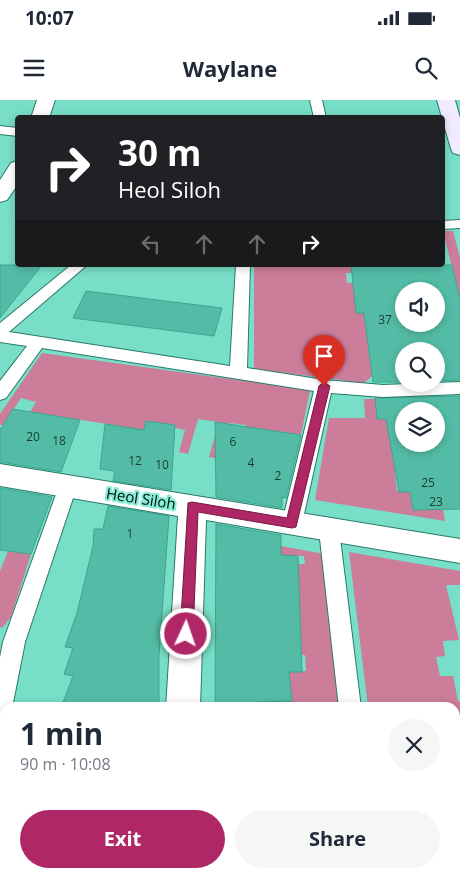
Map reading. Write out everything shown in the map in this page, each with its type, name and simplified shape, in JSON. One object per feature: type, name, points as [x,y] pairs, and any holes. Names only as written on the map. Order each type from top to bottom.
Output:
[{"type":"street","points":[[41,115],[46,100]]},
{"type":"street","points":[[446,100],[460,149]]},
{"type":"street","points":[[8,192],[15,174]]},
{"type":"street","name":"Heol Siloh","points":[[0,475],[460,551]]},
{"type":"street","points":[[183,702],[192,507]]},
{"type":"lane","points":[[316,100],[319,115]]},
{"type":"lane","points":[[0,130],[15,132]]},
{"type":"lane","points":[[445,225],[460,224]]},
{"type":"lane","points":[[0,331],[78,267]]},
{"type":"lane","points":[[238,372],[243,267]]},
{"type":"lane","points":[[0,336],[324,386],[383,391],[460,388]]},
{"type":"lane","points":[[0,394],[38,342]]},
{"type":"lane","points":[[292,523],[324,386]]},
{"type":"lane","points":[[1,702],[7,640],[68,486]]},
{"type":"lane","points":[[329,530],[349,702]]},
{"type":"shaded area","points":[[445,231],[453,231],[460,258],[460,299],[445,239]]},
{"type":"shaded area","points":[[254,267],[400,267],[401,273],[346,273],[347,283],[361,282],[355,305],[356,313],[366,313],[413,342],[395,342],[395,360],[370,360],[372,376],[364,383],[254,369]]},
{"type":"shaded area","points":[[42,353],[310,390],[301,435],[279,432],[237,459],[246,425],[229,423],[220,459],[209,457],[219,422],[198,419],[188,454],[179,452],[185,430],[147,421],[138,446],[120,426],[30,412],[36,402],[21,398],[3,425],[0,425],[0,414]]},
{"type":"shaded area","points":[[364,399],[388,399],[395,419],[395,452],[420,452],[438,473],[395,473],[397,491],[410,492],[413,510],[443,509],[445,521],[315,500],[329,418],[365,418]]},
{"type":"shaded area","points":[[281,546],[324,554],[338,702],[254,702],[291,701],[254,672],[306,671],[305,655],[252,657],[255,566],[305,564],[304,556],[281,555]]},
{"type":"shaded area","points":[[8,551],[31,554],[11,617],[2,628],[0,627],[0,571]]},
{"type":"shaded area","points":[[349,552],[460,571],[460,585],[446,585],[459,640],[443,641],[445,656],[436,657],[440,676],[453,676],[458,701],[460,702],[367,702]]},
{"type":"building","points":[[0,265],[40,267],[0,318]]},
{"type":"building","points":[[445,265],[452,265],[460,299],[460,380],[445,381],[445,342],[395,342],[395,382],[373,382],[364,313],[356,313],[351,267],[445,267]]},
{"type":"building","points":[[86,291],[222,308],[214,336],[73,318]]},
{"type":"building","points":[[460,396],[460,509],[413,510],[410,492],[399,492],[386,419],[377,419],[375,398]]},
{"type":"building","points":[[13,409],[80,420],[61,472],[0,462],[0,430]]},
{"type":"building","points":[[146,421],[175,425],[171,490],[113,481],[115,471],[100,469],[105,424],[144,430]]},
{"type":"building","points":[[215,422],[301,435],[286,498],[282,497],[282,508],[216,497]]},
{"type":"building","points":[[0,488],[52,497],[31,554],[0,550]]},
{"type":"building","points":[[108,506],[169,516],[159,655],[159,702],[63,702],[73,676],[64,674],[73,648],[65,647],[77,613],[93,546],[94,529],[103,529]]},
{"type":"building","points":[[216,524],[281,535],[281,555],[298,556],[302,672],[289,672],[292,701],[215,702]]},
{"type":"route","points":[[186,634],[192,507],[292,523],[324,386]]}]
